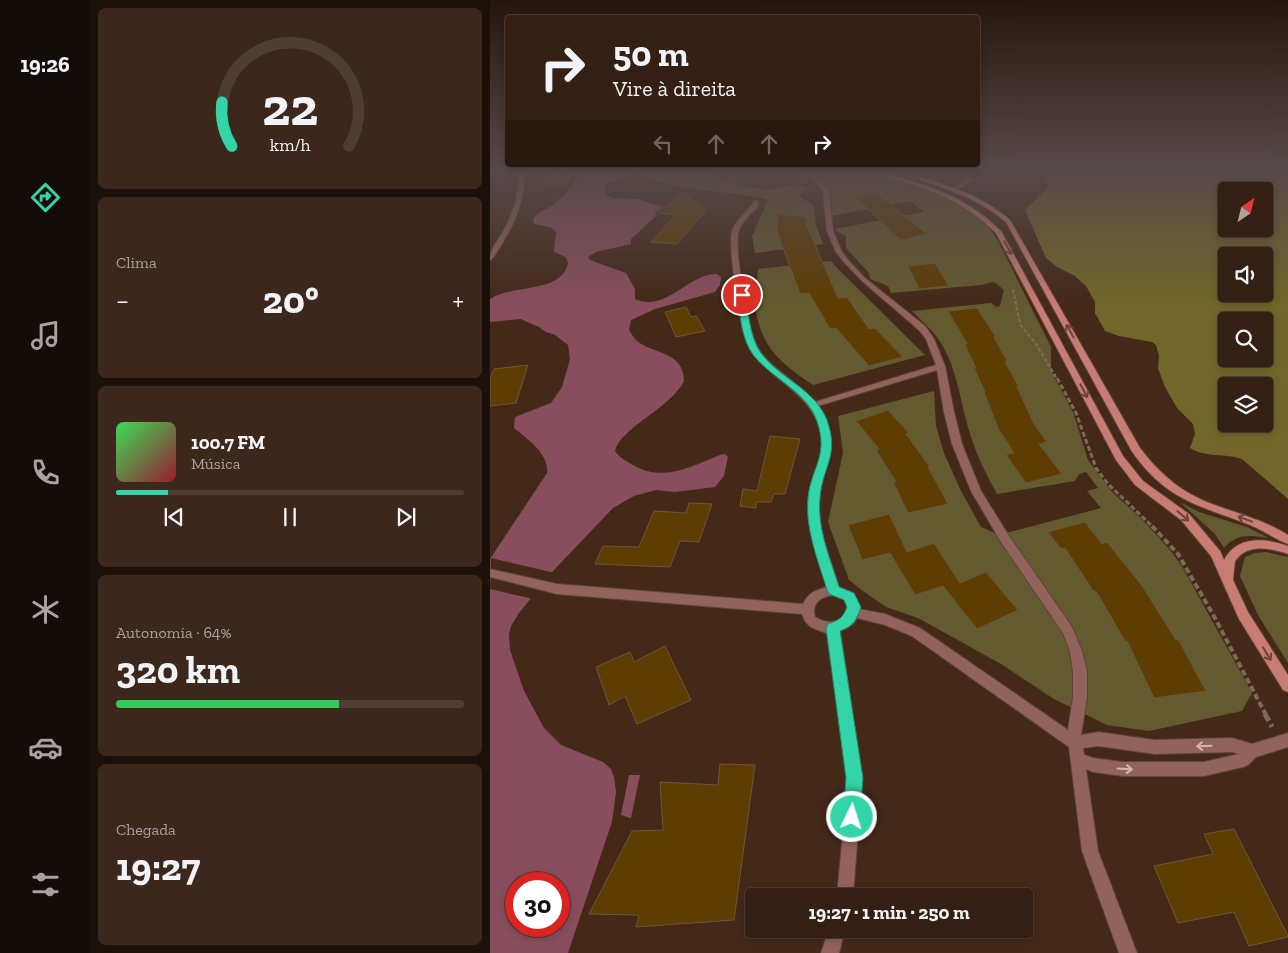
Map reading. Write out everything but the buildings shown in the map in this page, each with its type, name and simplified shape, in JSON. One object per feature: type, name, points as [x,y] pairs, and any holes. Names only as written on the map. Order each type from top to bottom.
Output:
[{"type":"main road","points":[[981,214],[999,232],[1119,458],[1139,483],[1185,517],[1216,554],[1243,615],[1288,686]]},
{"type":"main road","points":[[1000,214],[1008,221],[1136,450],[1149,467],[1170,486],[1194,500],[1258,523],[1288,540]]},
{"type":"main road","points":[[1228,582],[1229,560],[1237,551],[1247,546],[1260,544],[1274,544],[1288,550]]},
{"type":"street","points":[[490,258],[516,214]]},
{"type":"street","points":[[747,214],[738,224],[735,240],[747,332],[757,354],[805,395],[821,419],[827,451],[814,496],[814,515],[818,539],[834,590]]},
{"type":"street","points":[[828,214],[830,231],[842,256],[864,280],[922,328],[930,339],[941,366],[957,444],[976,491],[1068,630],[1076,651],[1080,672],[1080,697],[1074,734],[1090,851],[1128,953]]},
{"type":"street","points":[[813,405],[941,366]]},
{"type":"street","points":[[490,573],[557,589],[807,609]]},
{"type":"street","points":[[825,590],[834,590],[849,596],[854,607],[853,613],[845,624],[833,628],[822,628],[810,620],[807,609],[810,599],[825,590]]},
{"type":"street","points":[[853,613],[868,614],[891,620],[916,632],[1093,765],[1123,769],[1204,770],[1243,760],[1252,751],[1288,740]]},
{"type":"street","points":[[833,628],[854,778],[846,888]]},
{"type":"street","points":[[1076,751],[1098,739],[1155,747],[1232,745],[1252,751]]},
{"type":"street","points":[[830,953],[834,938]]},
{"type":"shaded area","points":[[537,214],[657,215],[631,239],[631,244],[596,252],[588,257],[590,260],[626,273],[635,289],[635,299],[646,302],[657,301],[707,275],[717,274],[721,277],[720,285],[715,292],[655,309],[631,320],[629,330],[635,339],[642,345],[673,358],[683,371],[684,381],[678,391],[626,434],[619,442],[615,451],[633,465],[655,473],[666,473],[688,468],[720,455],[725,454],[728,457],[724,476],[715,487],[675,492],[656,490],[634,496],[613,508],[552,572],[511,626],[509,634],[510,650],[524,691],[544,728],[561,745],[603,762],[611,769],[616,792],[612,822],[568,953],[490,953],[490,559],[547,473],[545,459],[541,453],[514,428],[515,417],[551,403],[562,387],[570,359],[568,345],[555,335],[539,327],[521,319],[490,322],[490,299],[510,291],[546,284],[556,280],[564,273],[568,263],[566,257],[554,252],[556,232],[550,227],[534,224],[533,220]]},
{"type":"shaded area","points":[[762,214],[815,214],[816,225],[823,244],[755,253],[752,236]]},
{"type":"shaded area","points":[[911,214],[974,214],[990,229],[999,243],[1051,347],[1051,371],[1073,412],[1088,460],[1113,493],[1141,518],[1171,551],[1183,568],[1252,693],[1242,711],[1149,731],[1107,725],[1054,699],[1001,664],[918,618],[886,607],[849,580],[828,522],[843,453],[838,416],[934,391],[936,426],[944,453],[960,489],[981,527],[997,534],[1101,508],[1087,491],[1098,488],[1086,472],[1079,474],[1075,481],[997,494],[973,444],[953,368],[943,346],[912,311],[991,303],[996,307],[1000,306],[1004,290],[992,282],[981,285],[891,293],[888,286],[870,279],[869,273],[846,248],[846,236],[835,230]]},
{"type":"shaded area","points":[[1027,214],[1218,214],[1218,238],[1272,238],[1273,214],[1288,214],[1288,499],[1242,459],[1202,453],[1190,448],[1195,434],[1193,424],[1177,408],[1165,387],[1158,368],[1159,356],[1156,345],[1152,342],[1119,336],[1105,331],[1095,313],[1095,302],[1086,286],[1075,276],[1057,267],[1046,258]]},
{"type":"shaded area","points":[[831,261],[925,355],[813,385],[783,363],[769,346],[759,324],[755,301],[758,269]]},
{"type":"shaded area","points":[[1180,502],[1199,512],[1247,527],[1269,538],[1256,536],[1239,537],[1224,548],[1215,534]]},
{"type":"shaded area","points":[[1266,552],[1288,557],[1288,663],[1258,615],[1240,576],[1245,557],[1255,553]]},
{"type":"shaded area","points":[[629,775],[640,775],[631,818],[621,815]]},
{"type":"pier","points":[[491,558],[555,573],[533,599],[490,589]]},
{"type":"route","points":[[742,295],[747,332],[757,354],[805,395],[821,419],[826,434],[827,451],[817,481],[814,496],[814,515],[818,539],[834,590],[849,596],[854,607],[850,619],[845,624],[833,628],[854,778],[852,817]]}]
